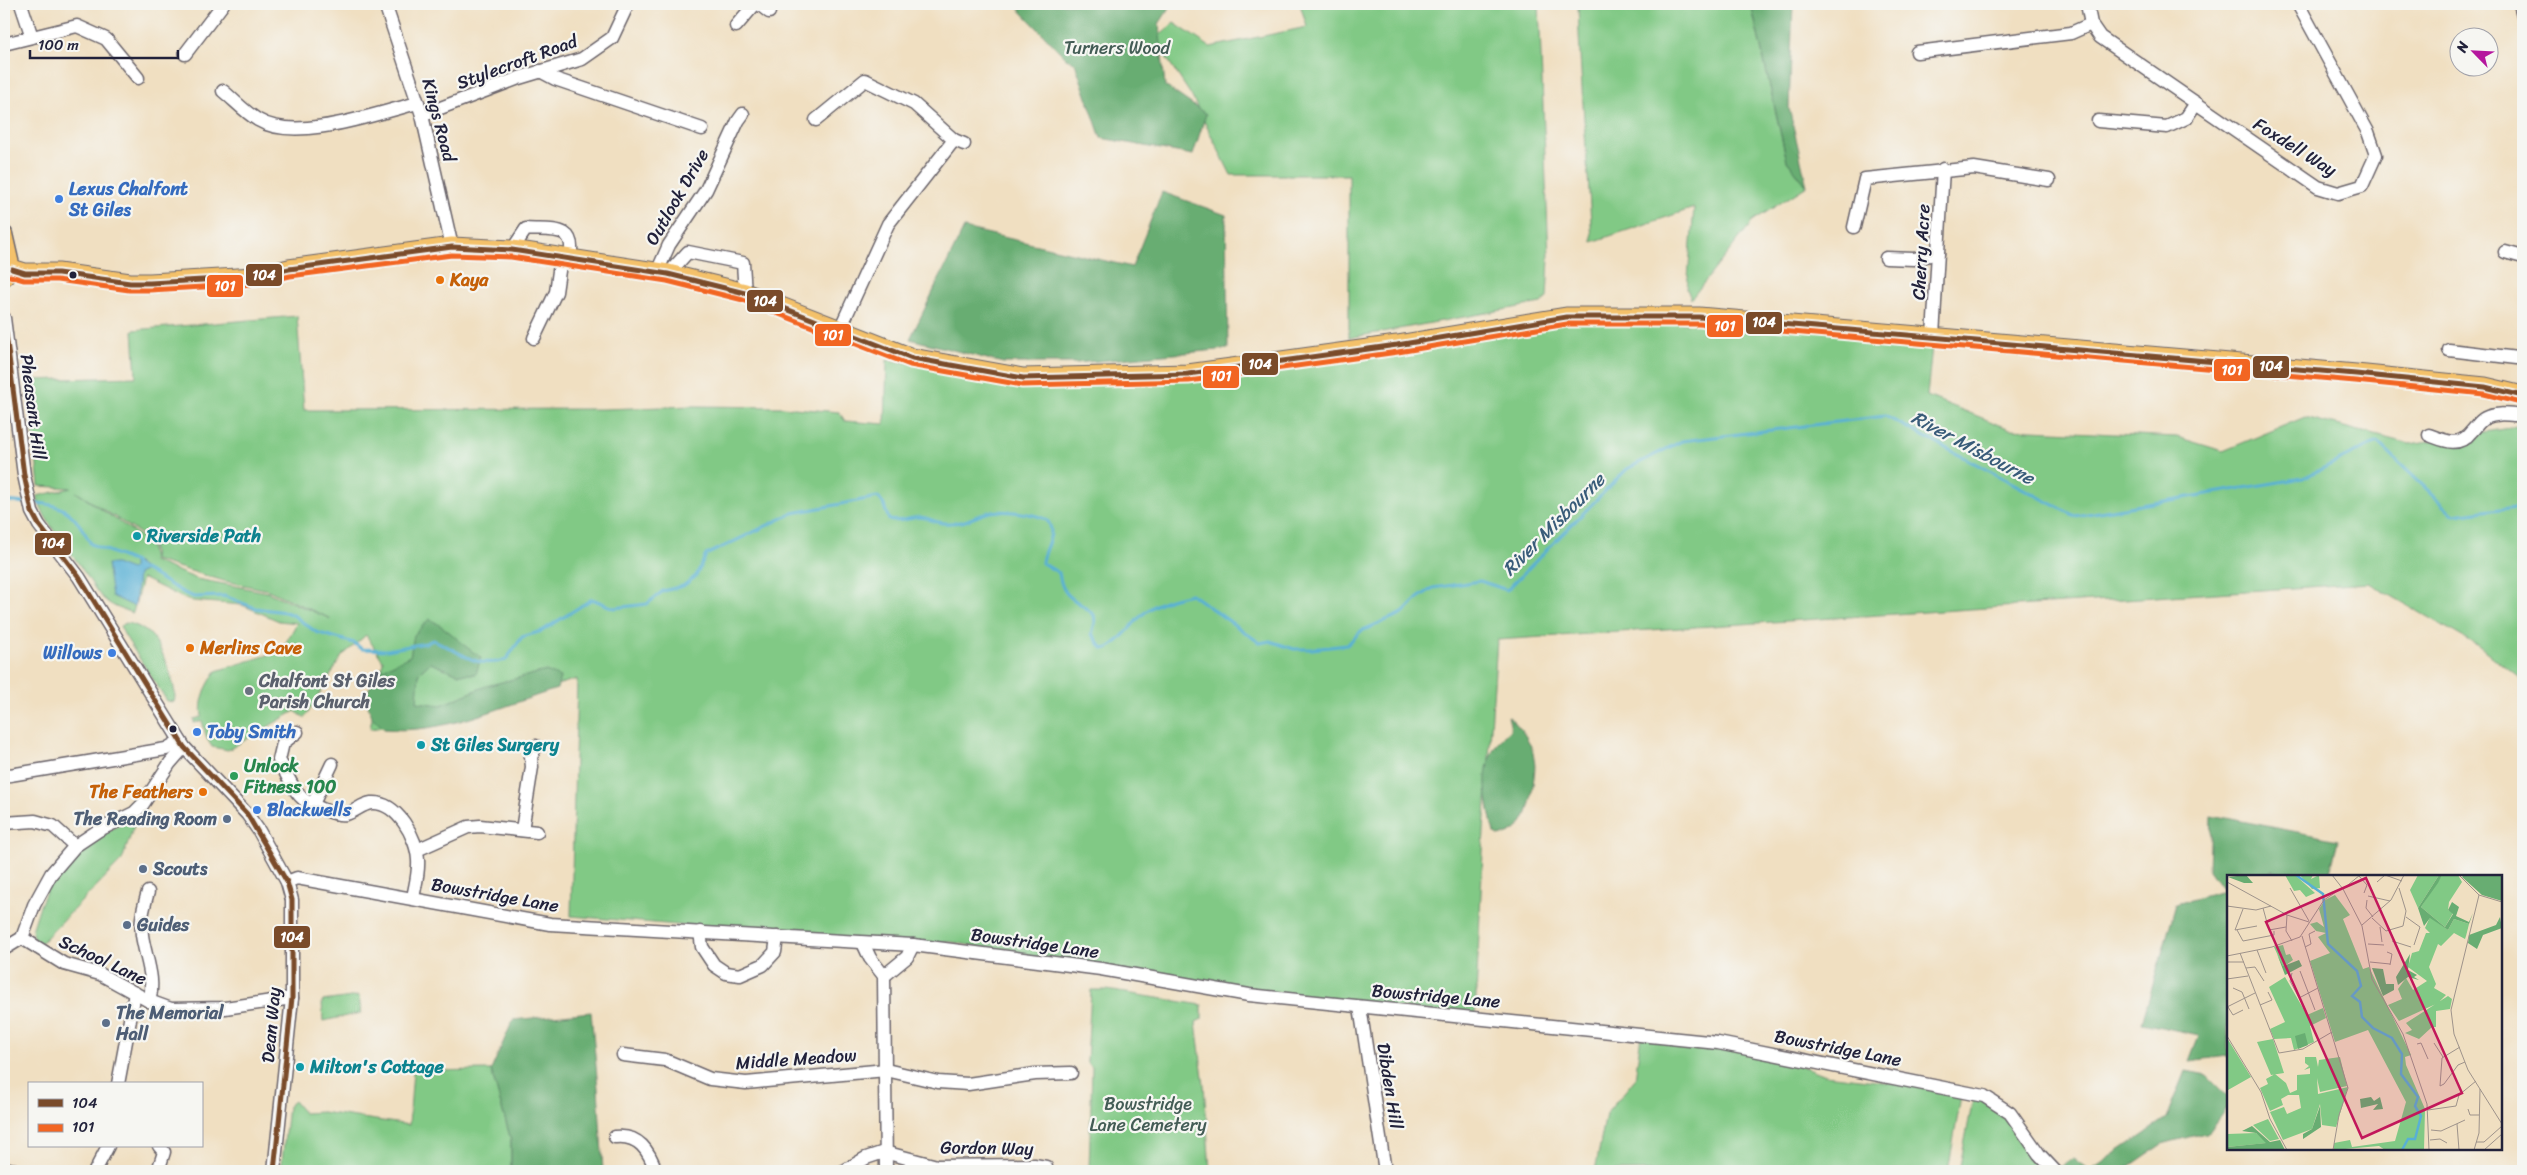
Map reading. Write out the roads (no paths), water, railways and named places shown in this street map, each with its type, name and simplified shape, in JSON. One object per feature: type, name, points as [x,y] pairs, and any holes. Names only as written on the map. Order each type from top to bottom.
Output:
[{"type":"highway","points":[[8,272],[58,273],[130,284],[255,277],[289,269],[452,248],[512,250],[663,273],[745,293],[840,329],[887,350],[912,358],[1023,378],[1188,374],[1315,357],[1566,317],[1699,316],[2366,375],[2485,387],[2523,396]]},
{"type":"main road","points":[[4,234],[8,272]]},
{"type":"street","points":[[21,4],[32,37]]},
{"type":"street","points":[[185,54],[223,4]]},
{"type":"street","name":"Kings Road","points":[[385,4],[420,109],[452,248]]},
{"type":"street","name":"Stylecroft Road","points":[[223,91],[259,121],[293,130],[317,128],[420,109],[582,59],[612,38],[628,4]]},
{"type":"street","points":[[736,26],[755,4]]},
{"type":"street","points":[[1917,52],[2071,33],[2091,24],[2087,4]]},
{"type":"street","name":"Foxdell Way","points":[[2091,24],[2100,37],[2318,187],[2338,193],[2362,186],[2376,156],[2368,132],[2331,60],[2298,4]]},
{"type":"street","points":[[2520,4],[2523,15]]},
{"type":"street","points":[[4,44],[77,26],[106,39],[138,78]]},
{"type":"street","points":[[540,71],[555,79],[702,129]]},
{"type":"street","points":[[816,120],[864,80],[914,104],[959,142],[888,224],[840,329]]},
{"type":"street","points":[[2098,122],[2167,127],[2186,118],[2196,103]]},
{"type":"street","name":"Outlook Drive","points":[[663,273],[669,245],[706,190],[743,114]]},
{"type":"street","points":[[1854,227],[1865,178],[1943,169],[1974,168],[2049,180]]},
{"type":"street","name":"Cherry Acre","points":[[1933,336],[1943,169]]},
{"type":"street","points":[[663,273],[688,252],[743,263],[745,293]]},
{"type":"street","points":[[2504,252],[2523,257]]},
{"type":"street","points":[[1886,258],[1914,259],[1938,253]]},
{"type":"street","points":[[534,338],[556,292],[566,257]]},
{"type":"street","name":"Pheasant Hill","points":[[4,318],[24,474],[31,506],[46,537],[79,577],[182,744]]},
{"type":"street","points":[[2450,350],[2517,358],[2523,357]]},
{"type":"street","points":[[2430,435],[2451,443],[2467,438],[2481,421],[2487,417],[2498,414],[2523,416]]},
{"type":"street","points":[[297,732],[283,743],[279,760],[299,794],[306,801],[340,814],[346,814],[368,803],[386,807],[400,818],[414,839],[417,850],[418,873],[413,898]]},
{"type":"street","points":[[4,776],[166,749],[182,744]]},
{"type":"street","points":[[4,949],[22,938],[34,905],[50,874],[75,846],[99,830],[134,813],[144,804],[182,744]]},
{"type":"street","name":"Dean Way","points":[[182,744],[250,818],[273,854],[287,882],[292,900],[292,998],[274,1171]]},
{"type":"street","points":[[522,830],[532,767],[531,757],[536,746]]},
{"type":"street","points":[[313,804],[332,764]]},
{"type":"street","points":[[4,823],[35,821],[53,826],[75,846]]},
{"type":"street","points":[[417,850],[468,827],[480,826],[537,832]]},
{"type":"street","name":"Bowstridge Lane","points":[[287,882],[298,878],[550,924],[914,945],[1101,969],[1249,995],[1718,1043],[1959,1089],[1984,1096],[2010,1113],[2039,1154],[2055,1171]]},
{"type":"street","points":[[148,892],[142,915],[142,934],[153,988],[149,1001]]},
{"type":"street","points":[[700,932],[702,947],[714,965],[726,973],[740,975],[763,965],[775,952],[777,937]]},
{"type":"street","name":"School Lane","points":[[22,938],[64,964],[100,974],[149,1001],[171,1009],[201,1010],[292,998]]},
{"type":"street","points":[[863,943],[870,958],[884,976],[886,1070],[884,1152],[886,1171]]},
{"type":"street","points":[[884,976],[907,956],[914,945]]},
{"type":"street","points":[[118,1082],[135,993]]},
{"type":"street","name":"Dibden Hill","points":[[1360,1006],[1385,1171]]},
{"type":"street","name":"Middle Meadow","points":[[623,1055],[665,1060],[710,1080],[746,1083],[886,1070],[938,1082],[968,1084],[1035,1074],[1071,1073]]},
{"type":"street","points":[[615,1137],[624,1136],[643,1145],[649,1153],[656,1171]]},
{"type":"street","points":[[95,1171],[107,1148]]},
{"type":"street","points":[[158,1171],[164,1152],[161,1148]]},
{"type":"street","points":[[844,1171],[866,1158],[884,1152]]},
{"type":"street","name":"Gordon Way","points":[[884,1152],[937,1166],[1034,1165],[1046,1167]]},
{"type":"street","points":[[4,1168],[20,1171]]},
{"type":"water","points":[[133,560],[146,570],[138,574],[135,605],[133,606],[112,596],[107,564],[116,564],[131,570],[133,568]]},
{"type":"waterway","name":"River Misbourne","points":[[144,569],[194,597],[224,596],[255,608],[285,612],[293,615],[316,632],[354,643],[362,649],[387,650],[433,640],[476,661],[494,662],[506,660],[522,637],[542,631],[592,599],[614,608],[647,604],[663,591],[683,586],[696,576],[706,555],[793,513],[878,497],[883,503],[889,520],[893,521],[919,517],[940,523],[955,523],[995,511],[1022,513],[1045,520],[1049,523],[1051,533],[1042,563],[1059,573],[1067,594],[1094,615],[1095,622],[1092,634],[1103,649],[1118,641],[1152,607],[1171,599],[1191,594],[1260,643],[1270,641],[1294,649],[1312,649],[1347,645],[1361,631],[1403,613],[1418,598],[1433,588],[1480,581],[1507,590],[1627,469],[1682,441],[1885,416],[2075,516],[2303,478],[2377,442],[2454,515],[2523,506]]},
{"type":"waterway","name":"River Misbourne","points":[[4,501],[26,503]]},
{"type":"waterway","name":"River Misbourne","points":[[34,503],[54,506],[69,513],[81,526],[91,544],[135,562]]},
{"type":"place","name":"Lexus Chalfont St Giles","points":[[59,199]]},
{"type":"place","name":"Kaya","points":[[440,280]]},
{"type":"place","name":"Riverside Path","points":[[137,536]]},
{"type":"place","name":"Merlins Cave","points":[[190,648]]},
{"type":"place","name":"Willows","points":[[112,653]]},
{"type":"place","name":"Chalfont St Giles Parish Church","points":[[249,691]]},
{"type":"place","name":"Toby Smith","points":[[197,732]]},
{"type":"place","name":"St Giles Surgery","points":[[421,745]]},
{"type":"place","name":"Unlock Fitness 100","points":[[234,776]]},
{"type":"place","name":"The Feathers","points":[[203,792]]},
{"type":"place","name":"Blackwells","points":[[257,810]]},
{"type":"place","name":"The Reading Room","points":[[227,819]]},
{"type":"place","name":"Scouts","points":[[143,869]]},
{"type":"place","name":"Guides","points":[[127,925]]},
{"type":"place","name":"The Memorial Hall","points":[[106,1023]]},
{"type":"place","name":"Milton's Cottage","points":[[300,1067]]},
{"type":"park label","name":"Turners Wood","points":[[1117,48]]},
{"type":"park label","name":"Bowstridge Lane Cemetery","points":[[1148,1114]]}]
